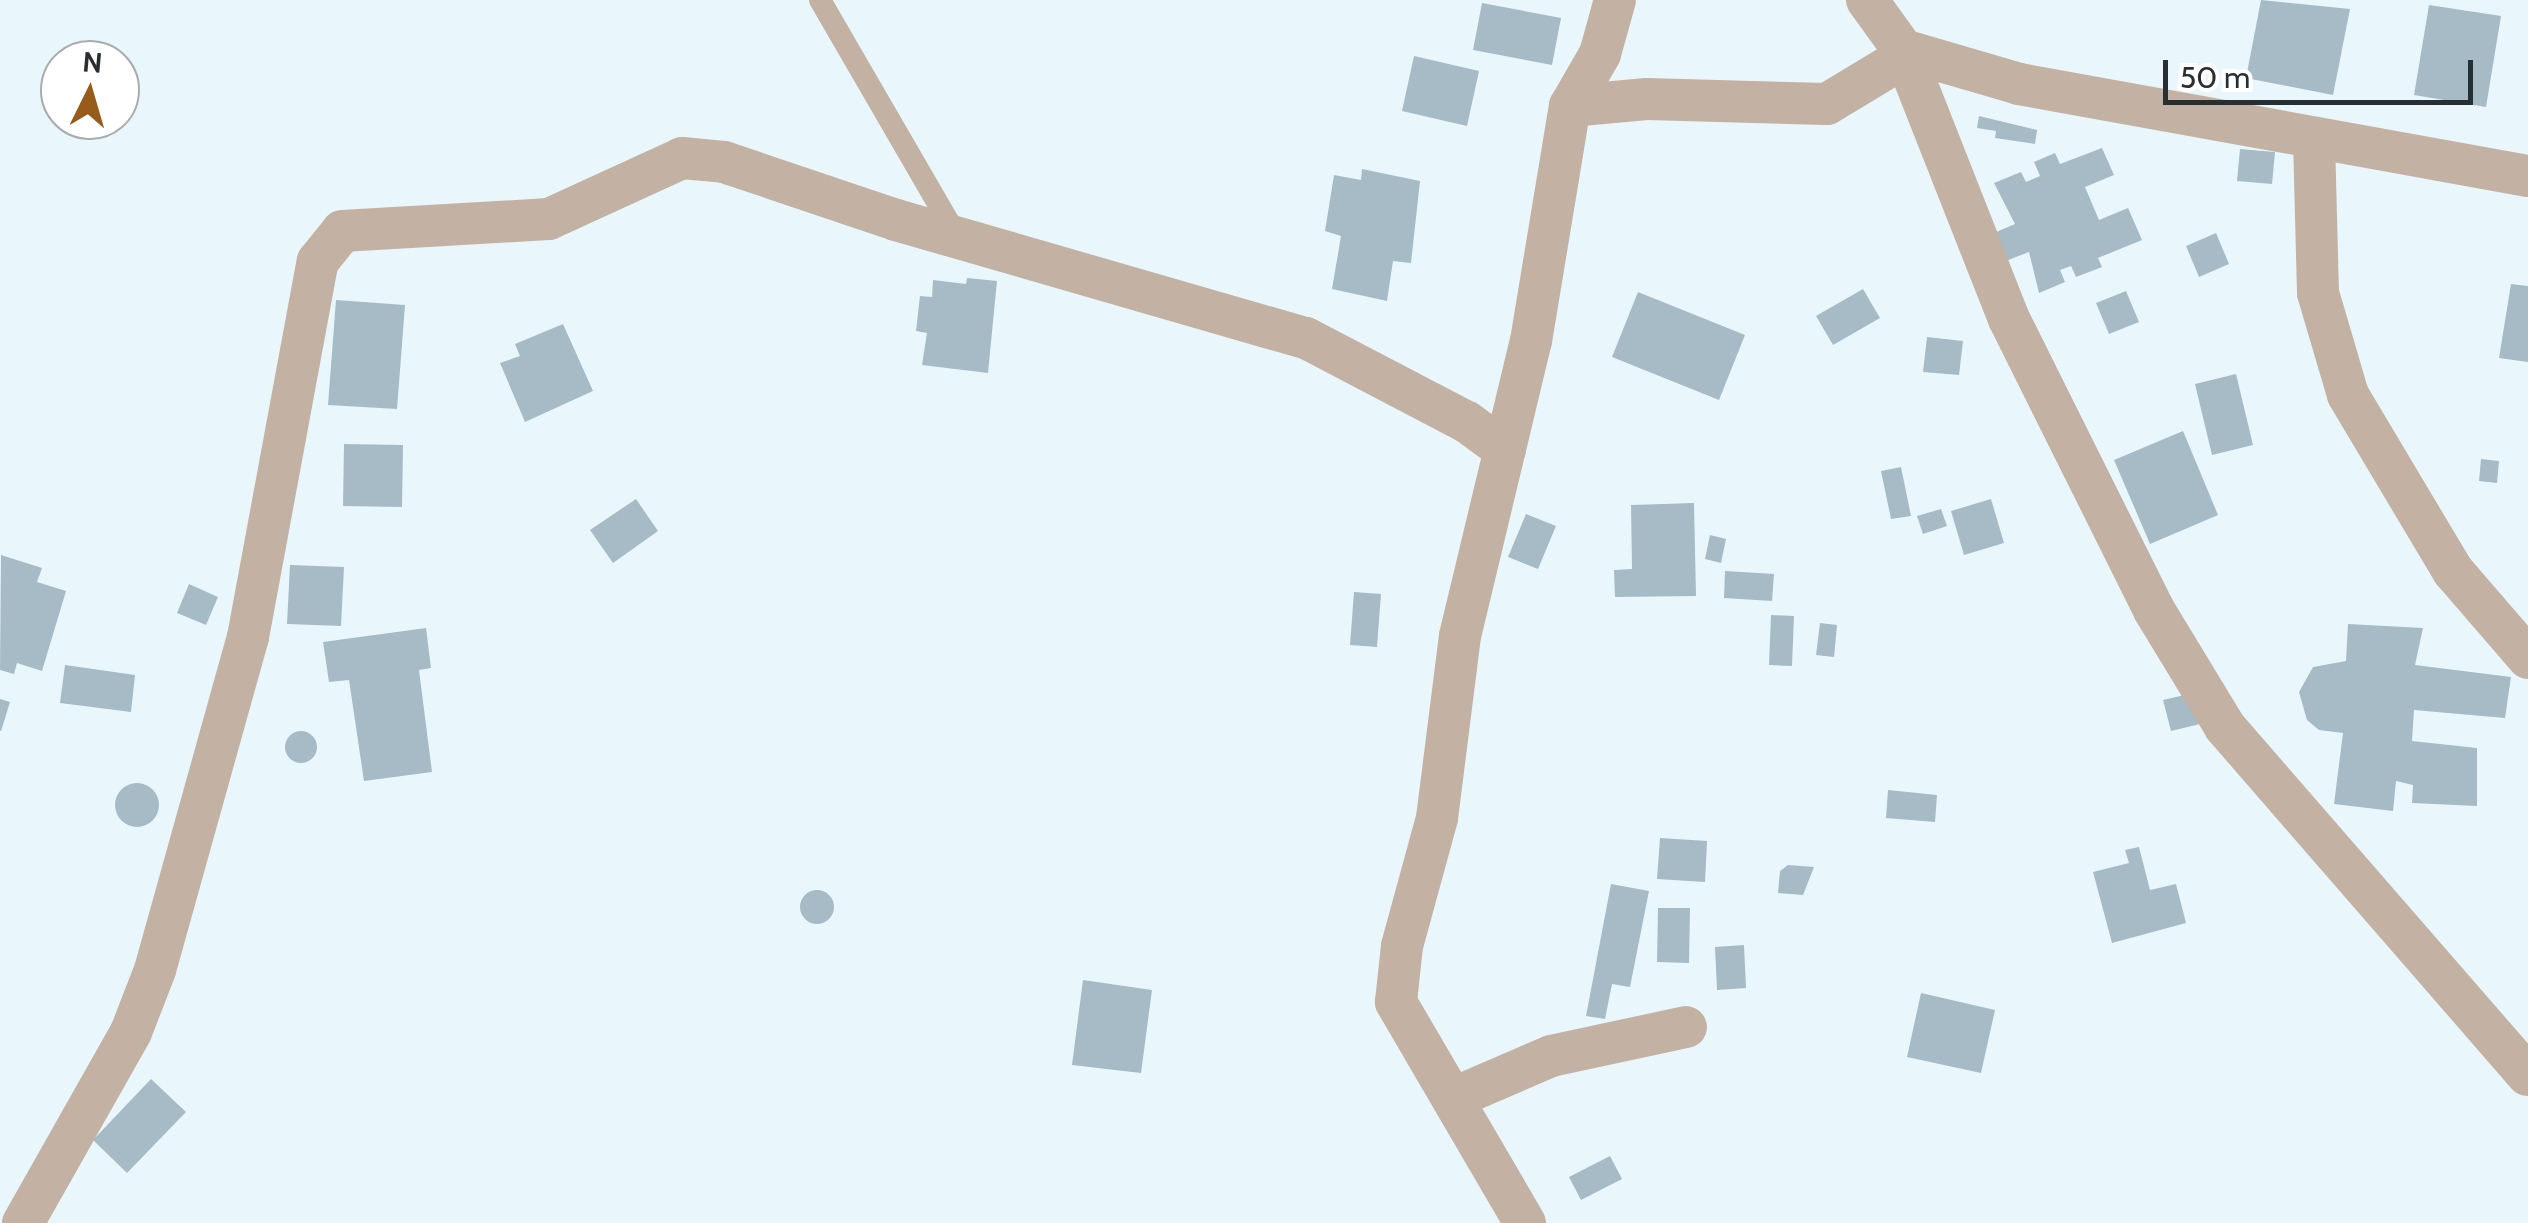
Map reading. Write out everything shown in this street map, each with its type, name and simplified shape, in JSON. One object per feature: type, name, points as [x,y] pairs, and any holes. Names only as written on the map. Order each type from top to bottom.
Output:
[{"type":"street","points":[[1525,1223],[1456,1097],[1413,1041],[1396,1002],[1402,946],[1437,818],[1460,636],[1532,341],[1570,106],[1600,54],[1615,0]]},
{"type":"street","points":[[1866,0],[1904,54],[2009,320],[2154,610],[2214,710],[2528,1075]]},
{"type":"street","points":[[1570,106],[1647,99],[1828,104],[1904,54],[2020,84],[2528,176]]},
{"type":"street","points":[[2314,140],[2318,293],[2348,395],[2453,571],[2528,658]]},
{"type":"street","points":[[23,1223],[131,1032],[156,970],[248,637],[318,262],[342,231],[548,219],[682,158],[724,162],[1306,338],[1467,422],[1506,450]]},
{"type":"street","points":[[1456,1097],[1551,1056],[1686,1027]]},
{"type":"lane","points":[[820,0],[956,235]]},
{"type":"building","points":[[2261,0],[2350,9],[2333,95],[2246,78]]},
{"type":"building","points":[[1482,3],[1561,18],[1552,65],[1473,50]]},
{"type":"building","points":[[2429,5],[2501,16],[2486,107],[2414,95]]},
{"type":"building","points":[[1414,56],[1479,71],[1467,126],[1402,111]]},
{"type":"building","points":[[1979,116],[2037,130],[2035,144],[1995,138],[1996,131],[1977,128]]},
{"type":"building","points":[[2102,148],[2114,175],[2085,187],[2099,220],[2128,208],[2142,240],[2098,258],[2102,267],[2076,277],[2071,266],[2060,270],[2065,282],[2039,293],[2029,252],[2006,261],[1994,233],[2015,224],[1994,183],[2021,172],[2026,182],[2040,176],[2034,162],[2055,153],[2060,164]]},
{"type":"building","points":[[2240,149],[2275,152],[2272,184],[2237,181]]},
{"type":"building","points":[[1362,169],[1420,181],[1411,263],[1393,261],[1387,301],[1332,289],[1341,236],[1325,231],[1334,175],[1361,180]]},
{"type":"building","points":[[2216,233],[2229,264],[2199,277],[2186,246]]},
{"type":"building","points":[[967,278],[997,281],[988,373],[922,365],[927,333],[916,331],[920,296],[932,297],[933,280],[966,284]]},
{"type":"building","points":[[2511,284],[2528,286],[2528,362],[2499,358]]},
{"type":"building","points":[[1863,289],[1880,318],[1833,345],[1816,316]]},
{"type":"building","points":[[2126,291],[2139,322],[2109,334],[2096,303]]},
{"type":"building","points":[[1638,292],[1745,335],[1719,400],[1612,357]]},
{"type":"building","points":[[336,300],[405,305],[397,409],[328,405]]},
{"type":"building","points":[[563,324],[593,391],[525,422],[500,363],[520,356],[515,344]]},
{"type":"building","points":[[1927,337],[1963,341],[1959,375],[1923,372]]},
{"type":"building","points":[[2236,374],[2253,445],[2212,455],[2195,384]]},
{"type":"building","points":[[2183,431],[2218,515],[2150,544],[2114,460]]},
{"type":"building","points":[[344,444],[403,445],[402,507],[343,506]]},
{"type":"building","points":[[2481,459],[2499,461],[2497,483],[2479,481]]},
{"type":"building","points":[[1901,467],[1911,516],[1891,519],[1881,471]]},
{"type":"building","points":[[636,499],[658,531],[613,563],[590,530]]},
{"type":"building","points":[[1991,499],[2004,543],[1964,555],[1951,511]]},
{"type":"building","points":[[1694,503],[1696,596],[1615,597],[1614,570],[1632,569],[1631,505]]},
{"type":"building","points":[[1941,509],[1947,526],[1923,534],[1917,516]]},
{"type":"building","points":[[1526,514],[1556,526],[1538,569],[1508,557]]},
{"type":"building","points":[[1710,535],[1726,539],[1721,563],[1705,559]]},
{"type":"building","points":[[1,555],[42,568],[37,582],[66,591],[42,671],[17,663],[14,674],[0,670]]},
{"type":"building","points":[[290,565],[344,567],[341,626],[287,624]]},
{"type":"building","points":[[1725,571],[1774,574],[1772,601],[1724,598]]},
{"type":"building","points":[[189,584],[218,597],[206,625],[177,613]]},
{"type":"building","points":[[1354,592],[1381,594],[1377,647],[1350,645]]},
{"type":"building","points":[[1771,615],[1794,616],[1792,666],[1769,665]]},
{"type":"building","points":[[1820,623],[1837,625],[1834,657],[1816,655]]},
{"type":"building","points":[[2348,624],[2423,628],[2415,665],[2511,677],[2505,718],[2414,710],[2412,741],[2477,748],[2477,806],[2412,803],[2413,785],[2396,781],[2393,811],[2334,804],[2343,733],[2319,730],[2307,720],[2299,692],[2313,667],[2346,661]]},
{"type":"building","points":[[426,628],[431,668],[419,670],[432,772],[364,781],[349,680],[329,682],[323,642]]},
{"type":"building","points":[[65,665],[135,675],[131,712],[60,703]]},
{"type":"building","points":[[2193,693],[2200,724],[2171,731],[2163,700]]},
{"type":"building","points":[[0,699],[10,702],[1,731],[0,731]]},
{"type":"building","points":[[301,731],[312,736],[317,747],[312,758],[301,763],[290,758],[285,747],[290,736]]},
{"type":"building","points":[[137,783],[152,790],[159,805],[152,820],[137,827],[122,820],[115,805],[122,790]]},
{"type":"building","points":[[1888,790],[1937,795],[1935,822],[1886,818]]},
{"type":"building","points":[[1660,838],[1707,841],[1705,882],[1657,879]]},
{"type":"building","points":[[2139,847],[2150,890],[2176,884],[2186,923],[2112,943],[2093,872],[2129,863],[2125,850]]},
{"type":"building","points":[[1788,865],[1814,867],[1803,895],[1778,893],[1780,871]]},
{"type":"building","points":[[1611,884],[1649,891],[1630,987],[1612,984],[1605,1019],[1586,1016]]},
{"type":"building","points":[[817,890],[829,895],[834,907],[829,919],[817,924],[805,919],[800,907],[805,895]]},
{"type":"building","points":[[1658,908],[1690,908],[1689,963],[1657,962]]},
{"type":"building","points":[[1744,945],[1746,988],[1717,990],[1715,947]]},
{"type":"building","points":[[1083,980],[1152,990],[1141,1073],[1072,1065]]},
{"type":"building","points":[[1921,993],[1995,1010],[1981,1073],[1907,1057]]},
{"type":"building","points":[[151,1079],[186,1112],[127,1173],[93,1140]]},
{"type":"building","points":[[1610,1156],[1622,1179],[1581,1200],[1569,1177]]}]
